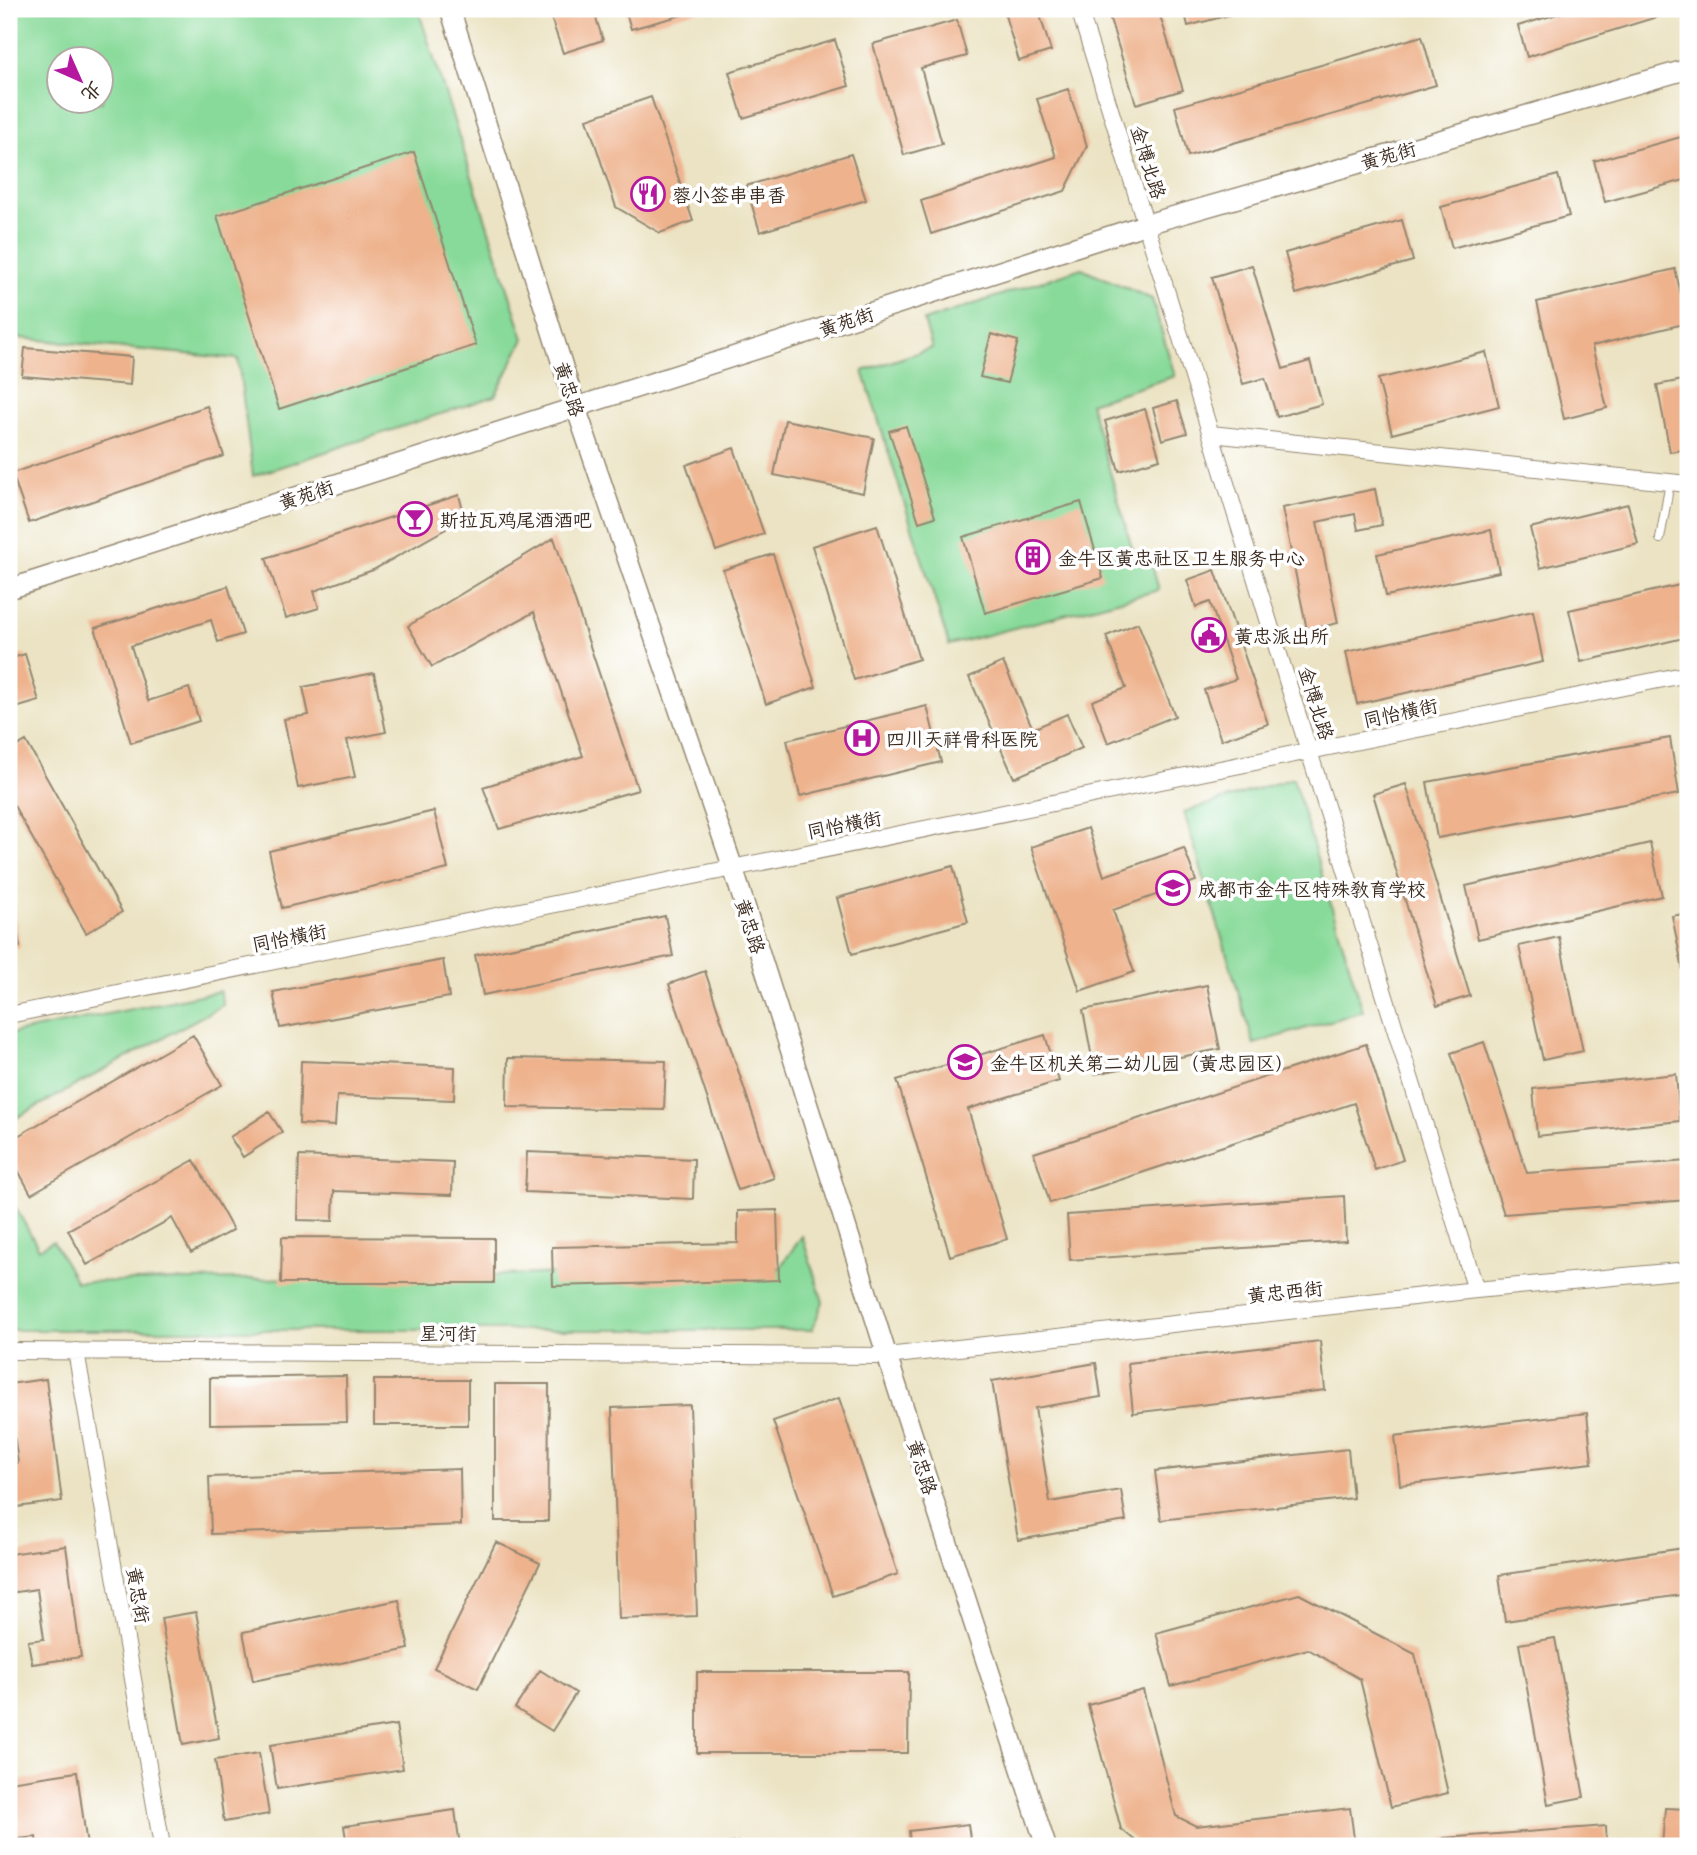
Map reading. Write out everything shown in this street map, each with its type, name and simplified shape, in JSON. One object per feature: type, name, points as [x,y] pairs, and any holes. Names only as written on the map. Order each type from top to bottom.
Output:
[{"type":"street","name":"黄忠路","points":[[450,9],[576,408],[733,868],[1046,1846]]},
{"type":"street","name":"金博北路","points":[[1079,9],[1476,1290]]},
{"type":"street","name":"黄苑街","points":[[9,589],[1147,224],[1688,69]]},
{"type":"street","points":[[1211,434],[1688,484]]},
{"type":"street","name":"同怡横街","points":[[9,1015],[1688,674]]},
{"type":"street","name":"黄忠西街","points":[[887,1356],[1476,1290],[1688,1270]]},
{"type":"street","name":"黄忠街","points":[[76,1350],[162,1846]]},
{"type":"street","name":"星河街","points":[[9,1351],[887,1356]]},
{"type":"lane","points":[[1660,539],[1670,482]]},
{"type":"green space","points":[[9,9],[418,9],[524,339],[495,396],[253,476],[238,359],[9,337]]},
{"type":"green space","points":[[1081,268],[1152,299],[1175,376],[1090,403],[1135,558],[1149,555],[1159,590],[949,645],[863,371],[932,348],[924,321]]},
{"type":"green space","points":[[1293,778],[1363,1011],[1254,1044],[1184,812]]},
{"type":"green space","points":[[220,991],[223,1005],[9,1122],[9,1034]]},
{"type":"green space","points":[[9,1196],[39,1249],[53,1241],[76,1282],[778,1270],[802,1236],[823,1302],[812,1330],[9,1330]]},
{"type":"building","points":[[548,9],[593,9],[603,40],[563,53]]},
{"type":"building","points":[[625,9],[701,9],[701,10],[631,29]]},
{"type":"building","points":[[1003,9],[1038,9],[1051,51],[1019,61]]},
{"type":"building","points":[[1107,9],[1158,9],[1183,90],[1136,104]]},
{"type":"building","points":[[1184,9],[1248,9],[1248,10],[1188,26]]},
{"type":"building","points":[[1574,9],[1668,9],[1670,13],[1527,57],[1518,26]]},
{"type":"building","points":[[957,20],[967,56],[921,68],[942,144],[904,155],[873,44]]},
{"type":"building","points":[[1422,36],[1436,85],[1188,156],[1175,107]]},
{"type":"building","points":[[835,40],[849,86],[743,118],[729,72]]},
{"type":"building","points":[[1068,89],[1087,146],[1065,191],[931,234],[921,201],[1056,157],[1037,99]]},
{"type":"building","points":[[651,97],[693,221],[660,233],[616,207],[587,119]]},
{"type":"building","points":[[1688,135],[1688,179],[1605,202],[1594,161]]},
{"type":"building","points":[[414,152],[476,345],[279,409],[217,216]]},
{"type":"building","points":[[851,154],[866,200],[760,232],[746,186]]},
{"type":"building","points":[[1558,175],[1569,216],[1452,248],[1441,207]]},
{"type":"building","points":[[1402,220],[1413,261],[1296,294],[1285,253]]},
{"type":"building","points":[[1252,265],[1283,369],[1310,361],[1322,404],[1277,417],[1265,378],[1243,384],[1212,277]]},
{"type":"building","points":[[1675,269],[1688,323],[1592,346],[1607,408],[1564,419],[1537,302]]},
{"type":"building","points":[[991,334],[1018,341],[1007,383],[980,377]]},
{"type":"building","points":[[25,348],[132,357],[130,385],[22,376]]},
{"type":"building","points":[[1486,352],[1499,406],[1392,434],[1378,379]]},
{"type":"building","points":[[1688,379],[1688,449],[1670,452],[1657,385]]},
{"type":"building","points":[[1177,401],[1187,433],[1162,440],[1153,408]]},
{"type":"building","points":[[207,406],[224,456],[29,523],[12,473]]},
{"type":"building","points":[[1145,409],[1160,459],[1119,471],[1105,421]]},
{"type":"building","points":[[785,420],[874,438],[863,493],[774,475]]},
{"type":"building","points":[[906,426],[935,517],[919,522],[889,431]]},
{"type":"building","points":[[734,448],[764,534],[716,551],[686,465]]},
{"type":"building","points":[[1375,489],[1382,525],[1358,530],[1355,514],[1317,522],[1338,623],[1307,630],[1282,508]]},
{"type":"building","points":[[459,495],[465,518],[373,570],[314,591],[319,608],[286,618],[266,558]]},
{"type":"building","name":"金牛区黄忠社区卫生服务中心","points":[[1081,502],[1103,578],[985,613],[963,537]]},
{"type":"building","points":[[1628,504],[1638,544],[1540,568],[1530,528]]},
{"type":"building","points":[[877,525],[919,659],[854,680],[812,546]]},
{"type":"building","points":[[1491,530],[1499,572],[1386,596],[1377,554]]},
{"type":"building","points":[[554,538],[638,790],[499,829],[483,787],[583,756],[534,612],[432,667],[408,626]]},
{"type":"building","points":[[773,554],[816,687],[766,704],[723,570]]},
{"type":"building","points":[[1215,570],[1268,724],[1221,740],[1204,690],[1236,679],[1210,602],[1196,607],[1187,580]]},
{"type":"building","points":[[1684,584],[1688,604],[1688,637],[1581,662],[1569,610]]},
{"type":"building","points":[[228,586],[243,634],[218,642],[211,620],[131,646],[148,701],[189,688],[199,721],[131,743],[95,628]]},
{"type":"building","points":[[1533,611],[1543,662],[1357,704],[1346,652]]},
{"type":"building","points":[[1138,623],[1175,716],[1108,743],[1092,701],[1126,688],[1106,636]]},
{"type":"building","points":[[25,654],[39,701],[9,710],[9,659]]},
{"type":"building","points":[[1003,662],[1033,729],[1067,714],[1082,748],[1014,778],[969,677]]},
{"type":"building","points":[[374,673],[386,732],[347,740],[355,777],[298,788],[284,719],[309,715],[303,687]]},
{"type":"building","points":[[927,706],[941,762],[800,796],[787,740]]},
{"type":"building","points":[[1670,738],[1679,794],[1437,838],[1427,782]]},
{"type":"building","points":[[26,741],[122,912],[86,933],[9,797],[9,751]]},
{"type":"building","points":[[1406,784],[1470,996],[1437,1006],[1373,794]]},
{"type":"building","points":[[434,811],[448,869],[282,908],[269,851]]},
{"type":"building","points":[[1088,828],[1104,876],[1184,848],[1196,881],[1113,910],[1134,972],[1080,991],[1031,847]]},
{"type":"building","points":[[1650,843],[1662,896],[1478,939],[1466,886]]},
{"type":"building","points":[[953,866],[968,922],[852,954],[837,898]]},
{"type":"building","points":[[12,900],[20,947],[9,949],[9,901]]},
{"type":"building","points":[[1688,913],[1688,990],[1687,990],[1672,916]]},
{"type":"building","points":[[665,916],[673,956],[483,995],[475,955]]},
{"type":"building","points":[[1559,937],[1583,1051],[1543,1060],[1519,946]]},
{"type":"building","points":[[443,960],[449,997],[280,1028],[273,992]]},
{"type":"building","points":[[705,971],[774,1178],[738,1190],[669,984]]},
{"type":"building","points":[[1207,985],[1220,1049],[1095,1074],[1083,1010]]},
{"type":"building","points":[[193,1035],[222,1085],[31,1194],[9,1154],[9,1141]]},
{"type":"building","points":[[1045,1035],[1059,1081],[968,1109],[1007,1239],[950,1256],[897,1080]]},
{"type":"building","points":[[1484,1042],[1527,1173],[1688,1161],[1688,1200],[1504,1214],[1451,1053]]},
{"type":"building","points":[[1366,1044],[1403,1160],[1375,1170],[1354,1103],[1050,1203],[1034,1153]]},
{"type":"building","points":[[508,1058],[666,1061],[664,1110],[507,1107]]},
{"type":"building","points":[[301,1061],[455,1067],[454,1100],[337,1096],[335,1126],[299,1124]]},
{"type":"building","points":[[1676,1074],[1680,1121],[1537,1136],[1533,1089]]},
{"type":"building","points":[[269,1112],[282,1132],[243,1157],[230,1137]]},
{"type":"building","points":[[527,1152],[694,1159],[693,1199],[525,1192]]},
{"type":"building","points":[[299,1156],[453,1162],[452,1195],[334,1191],[333,1221],[297,1220]]},
{"type":"building","points":[[194,1160],[233,1230],[191,1253],[172,1218],[87,1265],[68,1230]]},
{"type":"building","points":[[1344,1196],[1346,1241],[1070,1260],[1067,1215]]},
{"type":"building","points":[[777,1210],[779,1280],[553,1286],[552,1247],[738,1243],[738,1211]]},
{"type":"building","points":[[282,1237],[494,1238],[494,1283],[281,1283]]},
{"type":"building","points":[[1320,1341],[1325,1390],[1133,1413],[1128,1363]]},
{"type":"building","points":[[1096,1363],[1101,1397],[1035,1408],[1050,1502],[1121,1490],[1126,1521],[1018,1540],[992,1381]]},
{"type":"building","points":[[346,1376],[347,1422],[210,1424],[210,1378]]},
{"type":"building","points":[[46,1379],[62,1501],[9,1508],[9,1465],[18,1463],[12,1419],[9,1419],[9,1384]]},
{"type":"building","points":[[374,1380],[468,1380],[468,1425],[374,1425]]},
{"type":"building","points":[[495,1384],[549,1384],[548,1521],[495,1521]]},
{"type":"building","points":[[839,1398],[898,1574],[833,1596],[773,1421]]},
{"type":"building","points":[[690,1405],[697,1616],[619,1619],[612,1408]]},
{"type":"building","points":[[1587,1413],[1592,1463],[1400,1485],[1395,1436]]},
{"type":"building","points":[[1348,1449],[1353,1498],[1161,1520],[1155,1471]]},
{"type":"building","points":[[460,1469],[461,1525],[211,1534],[209,1477]]},
{"type":"building","points":[[496,1542],[540,1563],[478,1689],[434,1668]]},
{"type":"building","points":[[66,1546],[81,1657],[32,1664],[28,1641],[44,1639],[37,1589],[9,1593],[9,1554]]},
{"type":"building","points":[[1684,1548],[1688,1594],[1505,1621],[1499,1575]]},
{"type":"building","points":[[1299,1594],[1415,1654],[1448,1793],[1391,1807],[1360,1679],[1308,1649],[1171,1686],[1156,1633]]},
{"type":"building","points":[[399,1600],[409,1649],[253,1681],[243,1632]]},
{"type":"building","points":[[196,1612],[219,1738],[183,1745],[161,1618]]},
{"type":"building","points":[[1555,1638],[1584,1797],[1548,1804],[1519,1644]]},
{"type":"building","points":[[540,1670],[576,1693],[552,1731],[515,1708]]},
{"type":"building","points":[[697,1672],[909,1672],[908,1753],[697,1753]]},
{"type":"building","points":[[1143,1690],[1176,1816],[1196,1826],[1350,1808],[1355,1846],[1142,1846],[1121,1829],[1088,1705]]},
{"type":"building","points":[[396,1725],[403,1769],[277,1789],[270,1745]]},
{"type":"building","points":[[259,1753],[269,1814],[224,1822],[215,1760]]},
{"type":"building","points":[[77,1772],[87,1846],[37,1846],[36,1837],[9,1840],[9,1782]]},
{"type":"building","points":[[1665,1808],[1688,1809],[1688,1846],[1662,1846]]},
{"type":"building","points":[[455,1810],[460,1846],[347,1846],[344,1826]]},
{"type":"building","points":[[968,1824],[971,1846],[910,1846],[909,1831]]},
{"type":"building","points":[[1606,1826],[1607,1846],[1445,1846],[1444,1838]]},
{"type":"building","points":[[738,1842],[738,1846],[719,1846],[719,1845]]},
{"type":"place","name":"蓉小签串串香","points":[[648,194]]},
{"type":"place","name":"斯拉瓦鸡尾酒酒吧","points":[[415,519]]},
{"type":"place","name":"金牛区黄忠社区卫生服务中心","points":[[1033,557]]},
{"type":"place","name":"黄忠派出所","points":[[1209,635]]},
{"type":"place","name":"四川天祥骨科医院","points":[[862,738]]},
{"type":"place","name":"成都市金牛区特殊教育学校","points":[[1173,888]]},
{"type":"place","name":"金牛区机关第二幼儿园（黄忠园区）","points":[[965,1062]]}]
